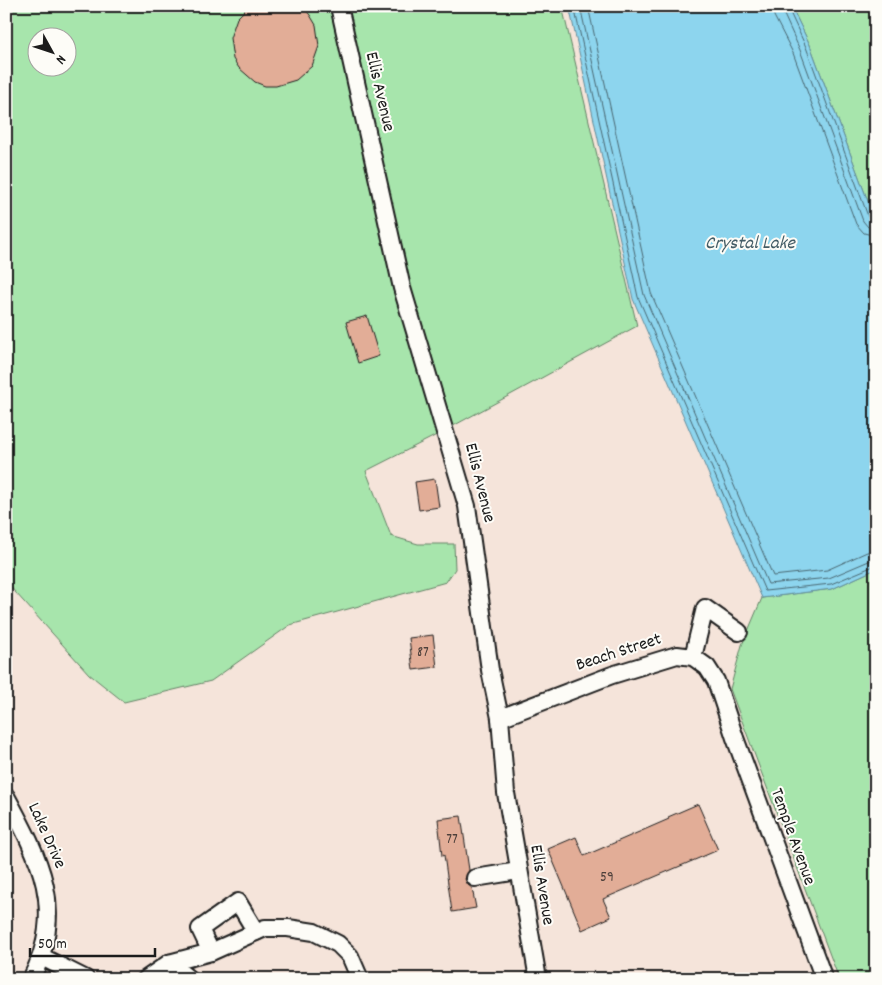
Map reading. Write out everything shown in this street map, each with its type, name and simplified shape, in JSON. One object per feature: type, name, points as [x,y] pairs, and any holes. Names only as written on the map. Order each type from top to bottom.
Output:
[{"type":"street","name":"Ellis Avenue","points":[[339,6],[402,288],[467,506],[490,670],[500,718],[506,794],[538,979]]},
{"type":"street","points":[[693,657],[705,608],[739,632]]},
{"type":"street","name":"Beach Street","points":[[500,718],[612,675],[677,655],[693,657]]},
{"type":"street","name":"Temple Avenue","points":[[693,657],[707,667],[716,681],[824,979]]},
{"type":"street","name":"Lake Drive","points":[[6,796],[42,869],[48,892],[48,930],[42,957],[31,979]]},
{"type":"street","points":[[475,878],[518,872]]},
{"type":"street","points":[[211,952],[200,929],[238,902],[256,932]]},
{"type":"street","points":[[146,979],[169,963],[211,952],[265,928],[288,928],[314,932],[338,944],[350,956],[360,979]]},
{"type":"street","points":[[42,957],[86,979]]},
{"type":"street","points":[[169,963],[189,979]]},
{"type":"green space","points":[[6,6],[562,6],[637,326],[431,438],[366,471],[391,536],[418,544],[454,544],[455,569],[446,582],[290,625],[211,681],[124,702],[89,674],[6,582]]},
{"type":"green space","points":[[791,6],[876,6],[876,223],[810,45]]},
{"type":"green space","points":[[876,569],[876,979],[839,979],[730,689],[742,645],[762,598],[832,589]]},
{"type":"water","name":"Crystal Lake","points":[[569,6],[791,6],[810,45],[876,223],[876,569],[832,589],[762,598],[633,299]]},
{"type":"building","points":[[249,6],[302,6],[310,15],[316,25],[319,46],[312,66],[296,80],[276,86],[265,86],[255,82],[239,68],[233,59],[230,38],[237,18]]},
{"type":"building","points":[[367,316],[379,356],[358,363],[346,322]]},
{"type":"building","points":[[435,479],[439,507],[419,510],[415,482]]},
{"type":"building","points":[[433,635],[437,667],[413,670],[409,638]]},
{"type":"building","points":[[698,804],[718,850],[603,899],[611,917],[582,930],[548,849],[576,837],[584,856],[669,819],[668,817]]},
{"type":"building","points":[[461,816],[469,870],[465,879],[472,888],[476,908],[452,912],[444,855],[442,856],[438,819]]}]
